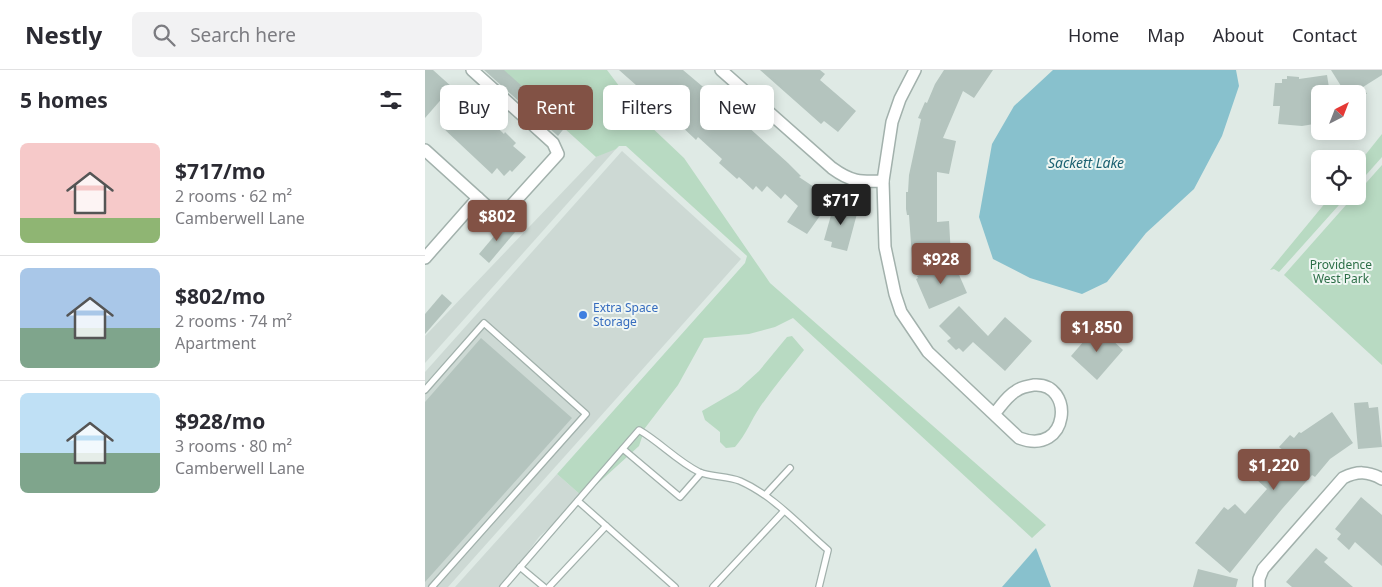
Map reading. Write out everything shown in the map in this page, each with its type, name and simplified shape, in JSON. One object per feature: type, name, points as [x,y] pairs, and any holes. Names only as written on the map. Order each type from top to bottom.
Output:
[{"type":"street","points":[[425,150],[499,218],[558,154],[553,143],[472,70]]},
{"type":"street","points":[[721,70],[832,168],[846,178],[861,182],[883,181]]},
{"type":"street","points":[[915,70],[900,99],[892,122],[883,181],[885,247],[889,272],[901,312],[928,352],[995,413],[1019,438],[1036,442],[1054,434],[1058,428],[1062,411],[1061,402],[1055,394],[1048,388],[1039,385],[1017,389],[995,413]]},
{"type":"street","points":[[425,258],[478,198]]},
{"type":"street","points":[[1259,587],[1259,579],[1263,569],[1343,478],[1353,473],[1364,472],[1382,479]]},
{"type":"lane","points":[[425,390],[484,323],[586,414],[432,587]]},
{"type":"lane","points":[[503,587],[639,430],[653,438],[681,462],[701,473],[725,476],[766,494],[828,550],[819,587]]},
{"type":"lane","points":[[623,448],[680,497],[701,473]]},
{"type":"lane","points":[[766,494],[790,468]]},
{"type":"lane","points":[[577,501],[675,587]]},
{"type":"lane","points":[[713,587],[784,511]]},
{"type":"lane","points":[[549,587],[605,526]]},
{"type":"lane","points":[[521,567],[544,587]]},
{"type":"shaded area","points":[[615,148],[425,363],[425,336],[596,157]]},
{"type":"shaded area","name":"Extra Space Storage","points":[[622,151],[741,259],[448,587],[425,587],[425,372]]},
{"type":"shaded area","points":[[557,474],[583,497],[539,537],[502,587],[455,587]]},
{"type":"green space","points":[[500,70],[607,70],[618,85],[603,85],[603,130],[654,130],[684,158],[770,283],[1046,525],[1032,538],[793,318],[775,327],[749,334],[704,338],[678,385],[645,428],[639,446],[583,497],[557,474],[745,263],[747,256],[626,146],[619,146],[596,157],[566,130],[593,130],[593,85],[518,86]]},
{"type":"green space","points":[[1382,134],[1382,157],[1366,175],[1366,154]]},
{"type":"green space","name":"Providence West Park","points":[[1382,165],[1382,365],[1284,275],[1346,205],[1366,205],[1366,183]]},
{"type":"green space","points":[[1324,205],[1339,205],[1279,272],[1274,269],[1270,270]]},
{"type":"green space","points":[[792,336],[804,350],[760,407],[739,442],[735,447],[726,448],[720,442],[720,432],[705,420],[702,411],[738,390],[759,371],[787,337]]},
{"type":"water","name":"Sackett Lake","points":[[1053,70],[1236,70],[1239,86],[1222,136],[1194,189],[1146,233],[1107,282],[1082,294],[1030,278],[993,259],[979,217],[992,144],[1014,106]]},
{"type":"water","points":[[1036,548],[1051,587],[1002,587]]},
{"type":"building","points":[[425,70],[433,70],[450,85],[440,85],[440,101],[425,118]]},
{"type":"building","points":[[484,70],[504,70],[521,85],[518,85],[518,100],[508,91],[508,85],[501,85]]},
{"type":"building","points":[[619,70],[683,70],[701,85],[700,130],[752,130],[801,176],[799,177],[832,199],[807,234],[787,222],[798,206],[785,194],[781,199],[767,186],[762,192],[756,186],[753,190],[719,163],[722,159],[698,137],[696,140],[685,130],[690,130],[690,85],[636,85]]},
{"type":"building","points":[[760,70],[820,70],[825,74],[820,80],[856,111],[838,132],[824,121],[821,124]]},
{"type":"building","points":[[944,70],[993,70],[974,98],[963,91],[943,138],[956,141],[949,174],[937,172],[937,222],[949,221],[951,256],[912,258],[909,215],[907,215],[906,209],[906,192],[908,192],[909,175],[921,119],[918,118]]},
{"type":"building","points":[[1331,70],[1382,70],[1382,75],[1366,85],[1340,85]]},
{"type":"building","points":[[1327,75],[1329,85],[1311,85],[1311,124],[1302,126],[1278,124],[1280,106],[1273,106],[1275,83],[1282,83],[1282,79],[1287,79],[1287,76],[1299,77],[1299,79]]},
{"type":"building","points":[[445,130],[500,130],[504,134],[505,132],[516,143],[513,146],[526,157],[512,172],[510,170],[504,176],[497,168],[492,174]]},
{"type":"building","points":[[551,130],[563,130],[558,136]]},
{"type":"building","points":[[835,201],[858,210],[847,251],[831,247],[832,242],[824,240]]},
{"type":"building","points":[[506,222],[516,231],[489,263],[479,254]]},
{"type":"building","points":[[953,261],[967,293],[929,309],[916,279],[918,278],[917,276]]},
{"type":"building","points":[[442,294],[452,303],[425,334],[425,314]]},
{"type":"building","points":[[959,306],[988,336],[1005,317],[1032,341],[1005,371],[973,342],[963,352],[959,348],[956,350],[947,341],[951,338],[939,326]]},
{"type":"building","points":[[1097,326],[1123,350],[1097,380],[1071,356]]},
{"type":"building","points":[[481,338],[572,418],[425,582],[425,402]]},
{"type":"building","points":[[1368,402],[1369,408],[1378,407],[1382,447],[1358,449],[1354,403]]},
{"type":"building","points":[[1332,412],[1353,443],[1330,459],[1315,477],[1312,475],[1230,573],[1195,543],[1224,507],[1228,510],[1235,504],[1245,514],[1267,489],[1256,479],[1283,450],[1279,447],[1290,435],[1294,438],[1299,432],[1301,433]]},
{"type":"building","points":[[1361,497],[1382,515],[1382,566],[1355,542],[1349,550],[1337,539],[1341,534],[1335,529]]},
{"type":"building","points":[[1316,548],[1328,558],[1324,562],[1353,587],[1292,587],[1286,582]]},
{"type":"building","points":[[1198,569],[1238,579],[1236,587],[1193,587]]},
{"type":"place","name":"Extra Space Storage","points":[[583,315]]}]
